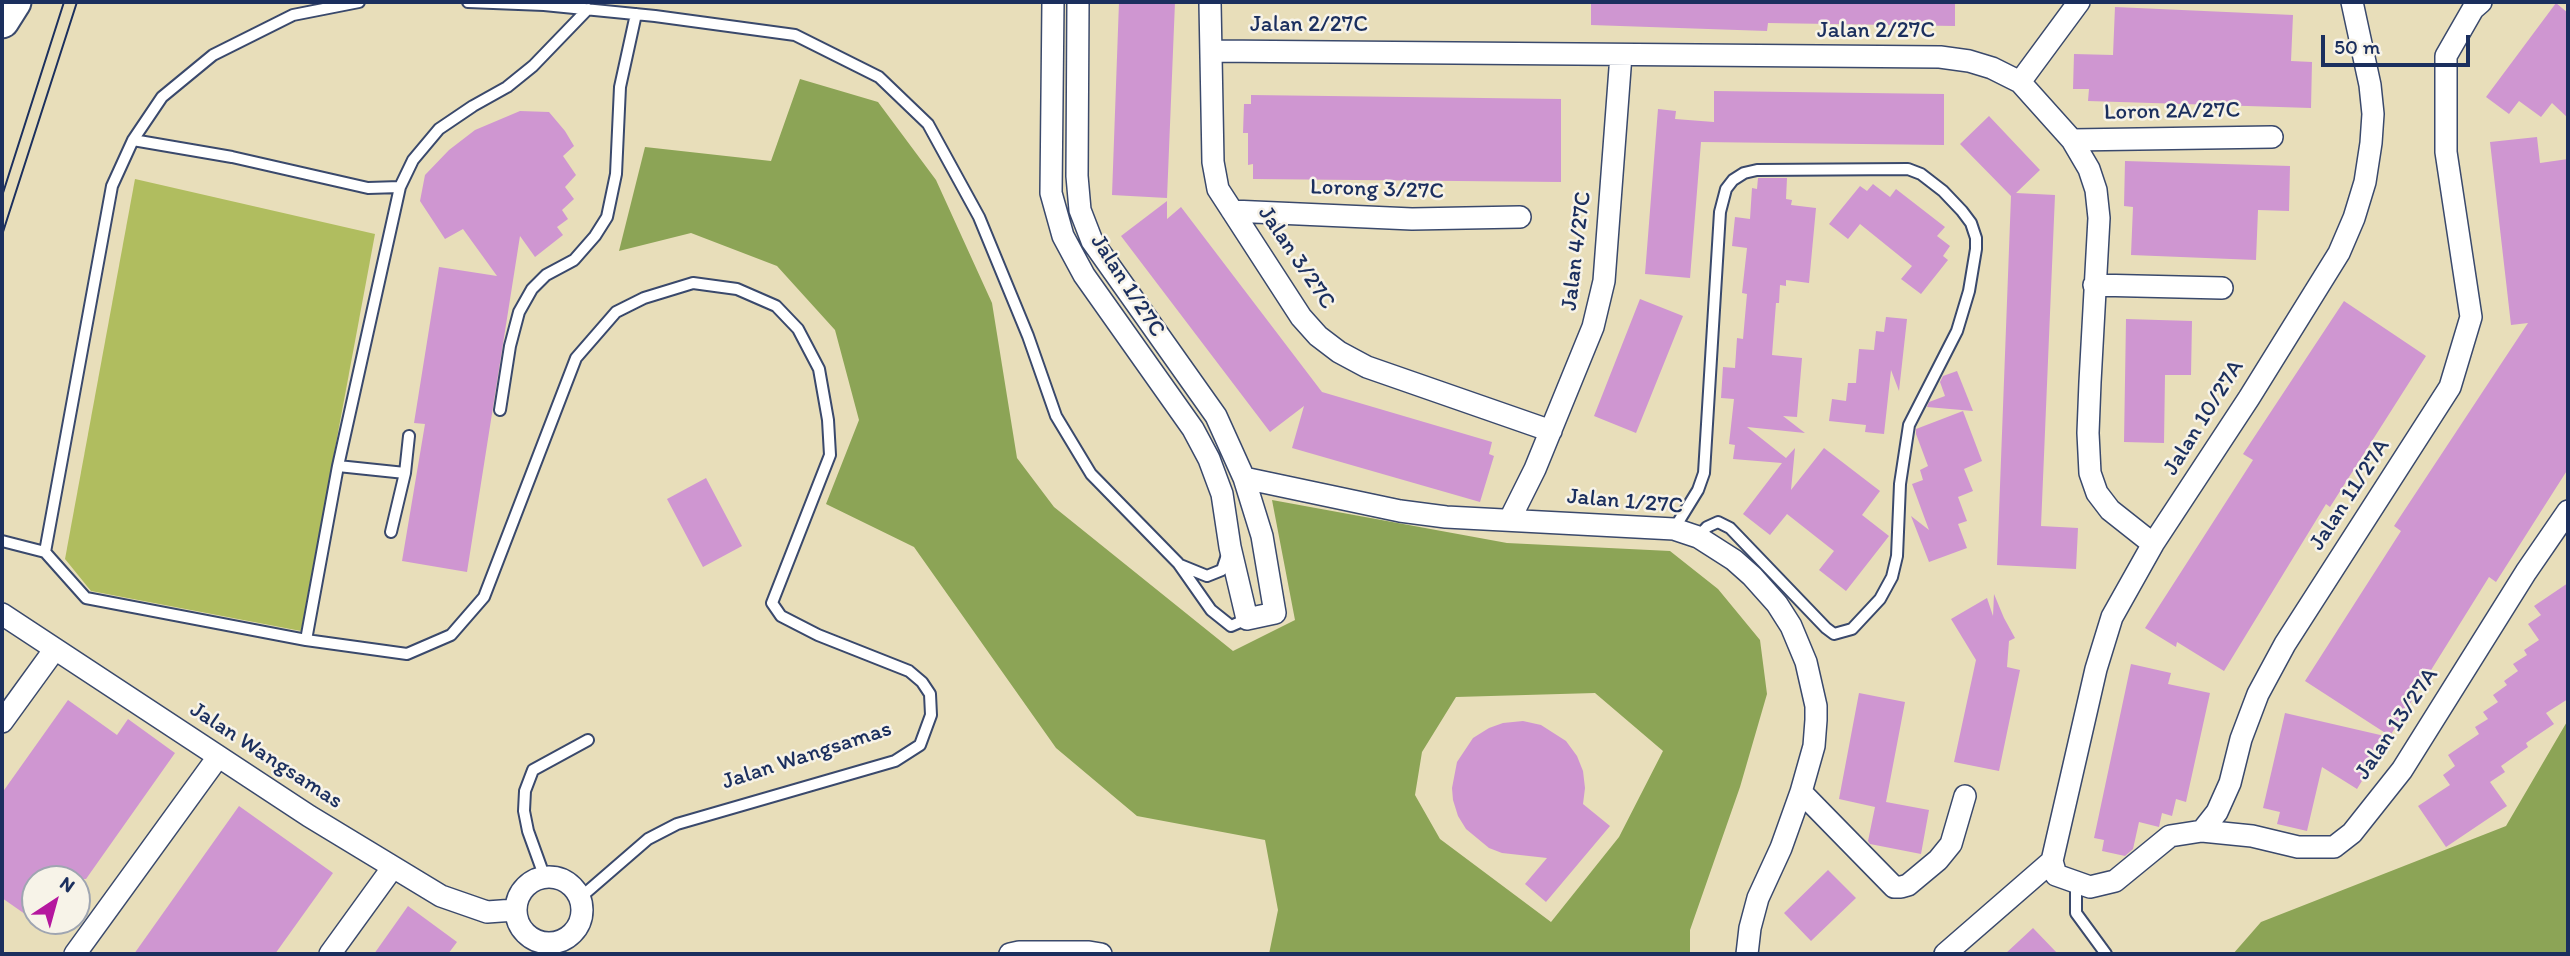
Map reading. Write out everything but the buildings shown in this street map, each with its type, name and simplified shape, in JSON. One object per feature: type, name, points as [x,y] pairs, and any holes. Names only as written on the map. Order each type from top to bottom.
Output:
[{"type":"main road","points":[[2,21],[14,2]]},
{"type":"street","name":"Jalan 1/27C","points":[[1053,2],[1051,193],[1063,236],[1084,275],[1194,429],[1204,449],[1222,494],[1230,547],[1247,619],[1275,613],[1262,536],[1244,478],[1216,416],[1092,242],[1080,210],[1077,176],[1078,2]]},
{"type":"street","points":[[2020,82],[2079,2]]},
{"type":"street","name":"Jalan 10/27A","points":[[2052,862],[2103,640],[2128,586],[2339,253],[2354,218],[2365,182],[2372,114],[2371,85],[2352,2]]},
{"type":"street","name":"Jalan 11/27A","points":[[2202,831],[2217,811],[2230,783],[2241,739],[2258,694],[2285,644],[2450,387],[2470,317],[2446,152],[2446,55],[2473,9],[2481,2]]},
{"type":"street","name":"Jalan 3/27C","points":[[1210,3],[1213,162],[1218,188],[1301,317],[1318,336],[1339,352],[1367,367],[1552,430]]},
{"type":"street","name":"Jalan 2/27C","points":[[1212,51],[1940,57],[1992,68],[2020,82],[2072,140],[2089,169],[2096,190],[2099,218],[2088,433],[2090,473],[2097,493],[2110,510],[2153,544]]},
{"type":"street","name":"Jalan 4/27C","points":[[1510,519],[1552,430],[1593,327],[1604,282],[1621,55]]},
{"type":"street","name":"Loron 2A/27C","points":[[2072,140],[2272,138]]},
{"type":"street","name":"Lorong 3/27C","points":[[1233,211],[1412,219],[1520,217]]},
{"type":"street","points":[[2094,285],[2221,288]]},
{"type":"street","name":"Jalan 1/27C","points":[[1244,478],[1446,517],[1674,529],[1698,537],[1734,560],[1752,576],[1777,604],[1791,626],[1806,662],[1816,706],[1816,720],[1814,746],[1801,792],[1781,848],[1758,898],[1747,954]]},
{"type":"street","name":"Jalan 13/27A","points":[[2202,831],[2252,836],[2298,847],[2334,847],[2352,833],[2402,770],[2526,572],[2568,511]]},
{"type":"street","name":"Jalan Wangsamas","points":[[2,614],[309,816],[441,896],[487,912],[515,911]]},
{"type":"street","points":[[2,722],[55,649]]},
{"type":"street","points":[[75,954],[218,757]]},
{"type":"street","points":[[1801,792],[1894,887],[1908,885],[1938,860],[1951,844],[1965,796]]},
{"type":"street","points":[[1945,954],[2052,862],[2056,875],[2090,887],[2115,881],[2170,836],[2202,831]]},
{"type":"street","points":[[330,954],[393,867]]},
{"type":"street","points":[[555,877],[571,885],[581,897],[582,915],[570,936],[542,948],[524,932],[515,911],[520,892],[528,884],[545,878],[555,877]]},
{"type":"street","points":[[1010,954],[1101,954]]},
{"type":"lane","points":[[45,552],[112,186],[133,140],[162,97],[213,55],[293,15],[359,2]]},
{"type":"lane","points":[[468,2],[588,9],[795,35],[879,77],[928,124],[979,217],[1028,336],[1056,416],[1091,474],[1178,564],[1211,610],[1231,626],[1247,619]]},
{"type":"lane","points":[[2,541],[45,552],[86,598],[306,640],[338,466],[400,187],[413,160],[439,129],[472,106],[507,87],[533,66],[588,9]]},
{"type":"lane","points":[[500,410],[510,346],[519,312],[525,301],[546,275],[574,260],[595,236],[607,216],[616,174],[620,87],[636,14]]},
{"type":"lane","points":[[133,140],[232,158],[368,188],[400,187]]},
{"type":"lane","points":[[1674,529],[1698,490],[1704,473],[1720,212],[1726,189],[1744,173],[1756,170],[1908,169],[1921,174],[1943,191],[1962,211],[1973,231],[1976,249],[1969,291],[1957,331],[1909,425],[1899,484],[1897,556],[1892,577],[1880,598],[1852,629],[1834,634],[1730,528],[1718,522],[1707,527],[1698,537]]},
{"type":"lane","name":"Jalan Wangsamas","points":[[306,640],[407,654],[451,635],[484,597],[576,358],[616,312],[644,298],[693,283],[737,289],[776,306],[798,329],[819,369],[828,420],[830,455],[772,603],[781,616],[818,635],[909,671],[922,682],[930,694],[932,715],[920,745],[895,761],[677,824],[648,839],[581,897]]},
{"type":"lane","points":[[391,532],[405,473],[409,436]]},
{"type":"lane","points":[[338,466],[405,473]]},
{"type":"lane","points":[[1178,564],[1207,576],[1222,570],[1230,547]]},
{"type":"lane","points":[[545,878],[528,831],[524,811],[525,791],[533,770],[588,740]]},
{"type":"lane","points":[[2076,882],[2076,913],[2106,954]]},
{"type":"green space","points":[[800,79],[878,102],[936,180],[992,303],[1017,458],[1054,507],[1233,651],[1295,620],[1272,500],[1507,543],[1670,551],[1718,589],[1760,640],[1767,694],[1740,787],[1690,930],[1690,954],[1269,954],[1278,910],[1265,840],[1137,816],[1056,748],[914,547],[826,504],[859,420],[835,330],[777,266],[691,233],[619,251],[645,147],[771,161]],"holes":[[[1595,693],[1663,751],[1619,837],[1551,922],[1440,839],[1415,795],[1422,752],[1456,697]]]},
{"type":"green space","points":[[135,179],[375,234],[301,631],[91,591],[65,559]]},
{"type":"green space","points":[[2568,720],[2568,954],[2233,954],[2261,922],[2506,826]]},
{"type":"tram line","points":[[2,196],[64,2]]},
{"type":"tram line","points":[[2,235],[77,2]]}]
